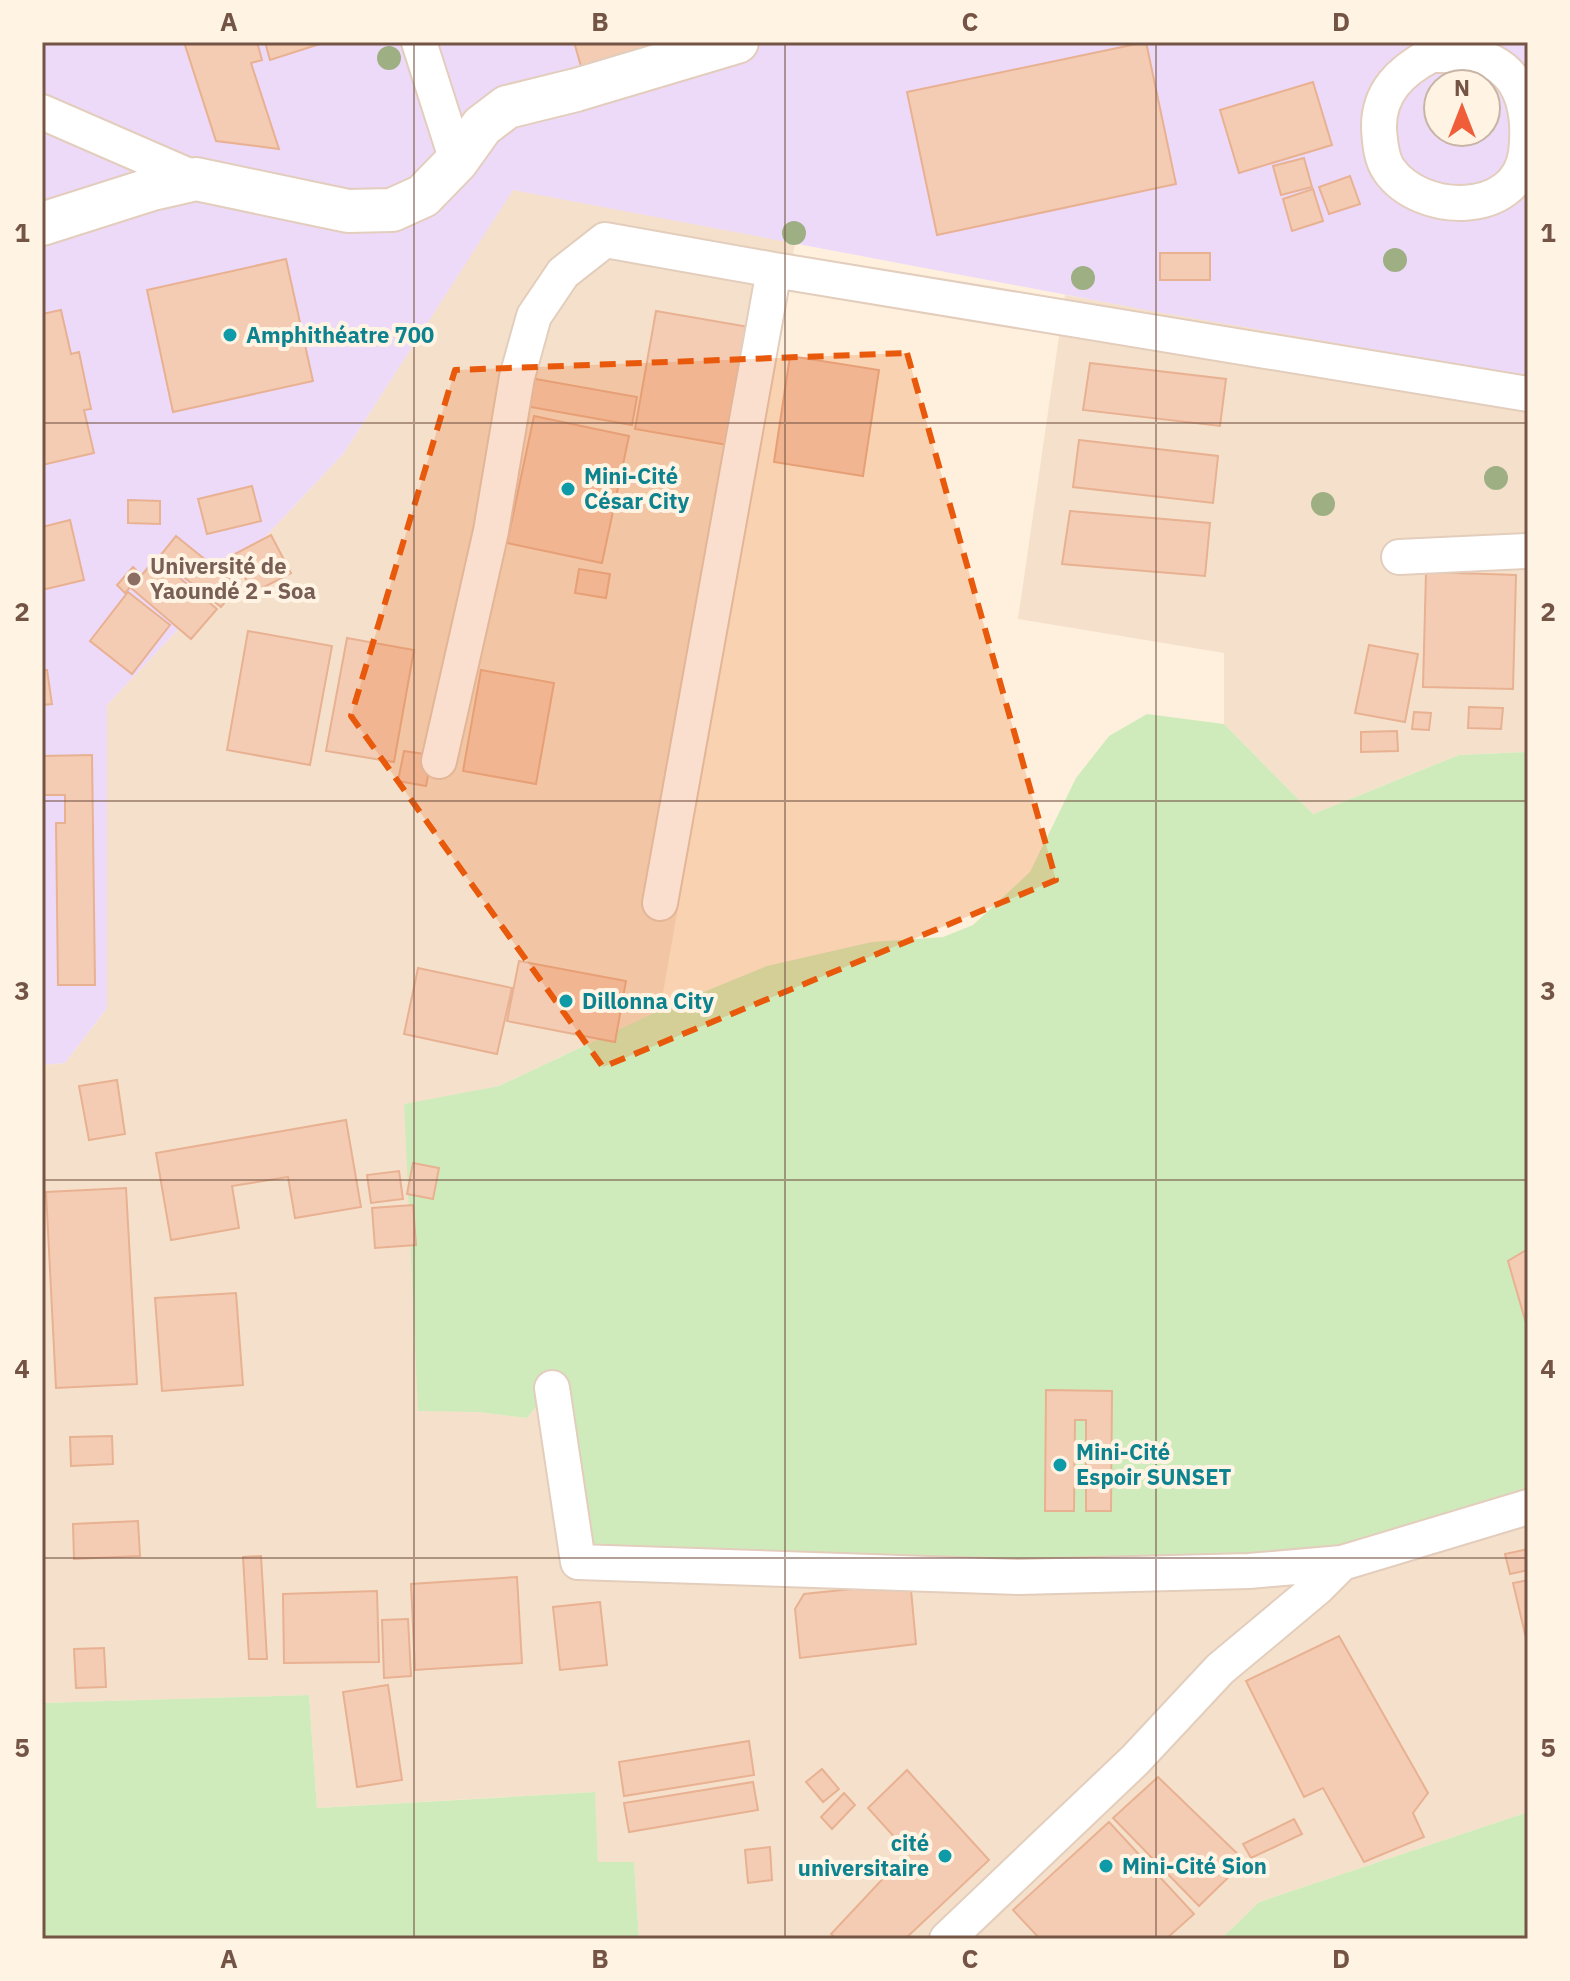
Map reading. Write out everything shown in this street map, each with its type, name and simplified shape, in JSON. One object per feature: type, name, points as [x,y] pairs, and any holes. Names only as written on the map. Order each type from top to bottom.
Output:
[{"type":"street","points":[[419,42],[457,161]]},
{"type":"street","points":[[42,112],[196,179],[348,211],[392,210],[423,196],[457,161],[482,126],[507,107],[576,90],[737,42]]},
{"type":"street","points":[[1430,48],[1492,63],[1511,78],[1523,99],[1527,128],[1526,156],[1518,174],[1504,191],[1478,202],[1433,200],[1411,190],[1389,171],[1381,151],[1381,104],[1390,86],[1430,48]]},
{"type":"street","points":[[42,224],[152,189],[196,179]]},
{"type":"street","points":[[439,761],[491,531],[517,377],[534,316],[563,273],[605,240],[1528,394]]},
{"type":"street","points":[[660,903],[774,270]]},
{"type":"street","points":[[1399,557],[1528,551]]},
{"type":"street","points":[[552,1388],[578,1562],[1019,1577],[1249,1571],[1342,1563],[1528,1507]]},
{"type":"street","points":[[947,1939],[1135,1760],[1220,1669],[1317,1588],[1342,1563]]},
{"type":"highlighted area","points":[[907,353],[1056,880],[603,1067],[351,716],[455,370]]},
{"type":"shaded area","name":"Université de Yaoundé 2 - Soa","points":[[42,42],[1528,42],[1528,376],[1157,312],[513,190],[344,453],[107,705],[107,1008],[65,1063],[42,1065]]},
{"type":"shaded area","points":[[513,189],[795,243],[660,1010],[499,1086],[404,1105],[478,1412],[527,1418],[552,1388],[1528,1508],[1528,1812],[1259,1902],[1221,1939],[639,1939],[634,1863],[598,1862],[594,1792],[317,1808],[309,1695],[42,1703],[42,1065],[65,1063],[107,1008],[107,705],[344,453]]},
{"type":"shaded area","points":[[1065,295],[1528,376],[1528,752],[1459,755],[1313,814],[1224,724],[1224,653],[1018,619]]},
{"type":"green space","points":[[1147,714],[1224,724],[1313,814],[1459,755],[1528,752],[1528,1508],[1249,1571],[578,1562],[551,1389],[527,1418],[478,1412],[418,1411],[404,1104],[499,1086],[660,1010],[767,966],[872,942],[943,937],[973,925],[1030,872],[1076,778],[1109,736]]},
{"type":"green space","points":[[309,1695],[317,1808],[595,1792],[598,1862],[634,1862],[639,1939],[42,1939],[42,1703]]},
{"type":"green space","points":[[1528,1812],[1528,1939],[1221,1939],[1259,1902]]},
{"type":"building","points":[[184,42],[257,42],[262,60],[251,63],[279,149],[216,141]]},
{"type":"building","points":[[265,42],[326,42],[270,60]]},
{"type":"building","points":[[574,42],[652,42],[655,51],[583,73]]},
{"type":"building","points":[[1146,42],[1176,184],[937,235],[907,92]]},
{"type":"building","points":[[1313,82],[1332,145],[1239,173],[1220,110]]},
{"type":"building","points":[[1304,158],[1312,187],[1281,195],[1273,166]]},
{"type":"building","points":[[1350,176],[1360,204],[1329,214],[1319,187]]},
{"type":"building","points":[[1313,189],[1323,221],[1292,231],[1283,199]]},
{"type":"building","points":[[1160,253],[1210,253],[1210,280],[1160,280]]},
{"type":"building","name":"Amphithéatre 700","points":[[286,259],[313,381],[173,412],[147,290]]},
{"type":"building","points":[[61,310],[71,354],[79,352],[91,409],[84,410],[94,453],[42,465],[42,314]]},
{"type":"building","points":[[656,311],[749,327],[728,445],[635,429]]},
{"type":"building","points":[[790,356],[879,370],[863,476],[774,462]]},
{"type":"building","points":[[1090,363],[1226,379],[1220,426],[1083,410]]},
{"type":"building","points":[[530,378],[637,397],[632,425],[525,406]]},
{"type":"building","name":"Mini-Cité César City","points":[[534,416],[629,436],[602,563],[507,543]]},
{"type":"building","points":[[1079,440],[1218,456],[1213,503],[1073,487]]},
{"type":"building","points":[[252,486],[261,521],[207,534],[198,499]]},
{"type":"building","points":[[128,500],[160,501],[160,524],[128,523]]},
{"type":"building","points":[[1070,511],[1210,523],[1205,576],[1062,564]]},
{"type":"building","points":[[70,520],[84,580],[42,590],[42,527]]},
{"type":"building","points":[[271,535],[291,573],[253,593],[233,555]]},
{"type":"building","points":[[176,536],[238,586],[221,607],[159,557]]},
{"type":"building","points":[[156,558],[217,609],[191,639],[131,588]]},
{"type":"building","points":[[133,567],[141,575],[125,593],[117,585]]},
{"type":"building","points":[[579,569],[610,574],[606,598],[575,593]]},
{"type":"building","points":[[1426,572],[1516,575],[1513,689],[1423,687]]},
{"type":"building","points":[[128,592],[170,625],[132,674],[90,641]]},
{"type":"building","points":[[248,631],[332,646],[310,765],[227,750]]},
{"type":"building","points":[[347,638],[414,650],[394,762],[326,751]]},
{"type":"building","points":[[1369,645],[1418,654],[1405,722],[1355,713]]},
{"type":"building","points":[[42,670],[47,670],[52,704],[42,705]]},
{"type":"building","points":[[481,670],[554,683],[536,784],[463,771]]},
{"type":"building","points":[[1469,707],[1503,708],[1501,729],[1468,728]]},
{"type":"building","points":[[1414,712],[1431,713],[1429,730],[1412,729]]},
{"type":"building","points":[[1397,731],[1398,751],[1361,752],[1361,732]]},
{"type":"building","points":[[404,751],[432,755],[426,786],[398,781]]},
{"type":"building","points":[[92,755],[95,985],[58,985],[56,823],[65,823],[65,795],[42,795],[42,756]]},
{"type":"building","name":"Dillonna City","points":[[519,961],[626,981],[615,1042],[507,1021]]},
{"type":"building","points":[[418,968],[512,988],[497,1054],[404,1034]]},
{"type":"building","points":[[117,1080],[125,1134],[89,1140],[79,1086]]},
{"type":"building","points":[[346,1120],[361,1207],[295,1218],[288,1177],[232,1186],[239,1228],[171,1240],[156,1153]]},
{"type":"building","points":[[413,1163],[439,1168],[433,1199],[407,1194]]},
{"type":"building","points":[[399,1171],[403,1199],[371,1203],[367,1175]]},
{"type":"building","points":[[126,1188],[137,1384],[56,1388],[46,1192]]},
{"type":"building","points":[[413,1205],[416,1245],[375,1248],[372,1208]]},
{"type":"building","points":[[1528,1249],[1528,1330],[1508,1261]]},
{"type":"building","points":[[236,1293],[243,1385],[162,1391],[155,1298]]},
{"type":"building","name":"Mini-Cité Espoir SUNSET","points":[[1046,1390],[1112,1391],[1111,1511],[1086,1511],[1086,1420],[1075,1420],[1074,1511],[1045,1511]]},
{"type":"building","points":[[112,1436],[113,1464],[71,1466],[70,1437]]},
{"type":"building","points":[[138,1521],[140,1556],[74,1559],[73,1524]]},
{"type":"building","points":[[1528,1549],[1528,1570],[1510,1574],[1505,1554]]},
{"type":"building","points":[[261,1556],[267,1659],[249,1659],[243,1557]]},
{"type":"building","points":[[517,1577],[522,1663],[415,1670],[411,1584]]},
{"type":"building","points":[[1528,1580],[1528,1647],[1513,1583]]},
{"type":"building","points":[[900,1584],[911,1590],[916,1644],[800,1658],[795,1609],[804,1594]]},
{"type":"building","points":[[377,1591],[379,1662],[284,1663],[283,1594]]},
{"type":"building","points":[[600,1602],[607,1665],[560,1670],[553,1607]]},
{"type":"building","points":[[408,1619],[411,1676],[384,1678],[382,1620]]},
{"type":"building","points":[[1339,1636],[1428,1793],[1413,1813],[1424,1837],[1364,1862],[1323,1788],[1304,1797],[1246,1681]]},
{"type":"building","points":[[104,1648],[106,1687],[76,1688],[74,1649]]},
{"type":"building","points":[[388,1685],[402,1780],[357,1787],[343,1692]]},
{"type":"building","points":[[749,1741],[754,1775],[624,1796],[619,1762]]},
{"type":"building","points":[[822,1769],[839,1789],[823,1802],[806,1782]]},
{"type":"building","name":"cité universitaire","points":[[907,1770],[989,1860],[905,1939],[836,1939],[831,1934],[908,1852],[868,1808]]},
{"type":"building","points":[[1158,1777],[1245,1861],[1199,1906],[1113,1818]]},
{"type":"building","points":[[753,1782],[758,1810],[629,1832],[624,1803]]},
{"type":"building","points":[[844,1793],[855,1805],[832,1829],[821,1817]]},
{"type":"building","points":[[1294,1819],[1302,1834],[1251,1858],[1243,1844]]},
{"type":"building","name":"Mini-Cité Sion","points":[[1109,1822],[1194,1914],[1166,1939],[1040,1939],[1013,1910]]},
{"type":"building","points":[[770,1847],[772,1880],[748,1883],[745,1850]]},
{"type":"place","name":"Amphithéatre 700","points":[[230,335]]},
{"type":"place","name":"Mini-Cité César City","points":[[568,489]]},
{"type":"place","name":"Université de Yaoundé 2 - Soa","points":[[134,579]]},
{"type":"place","name":"Dillonna City","points":[[566,1001]]},
{"type":"place","name":"Mini-Cité Espoir SUNSET","points":[[1060,1465]]},
{"type":"place","name":"cité universitaire","points":[[945,1856]]},
{"type":"place","name":"Mini-Cité Sion","points":[[1106,1866]]}]
